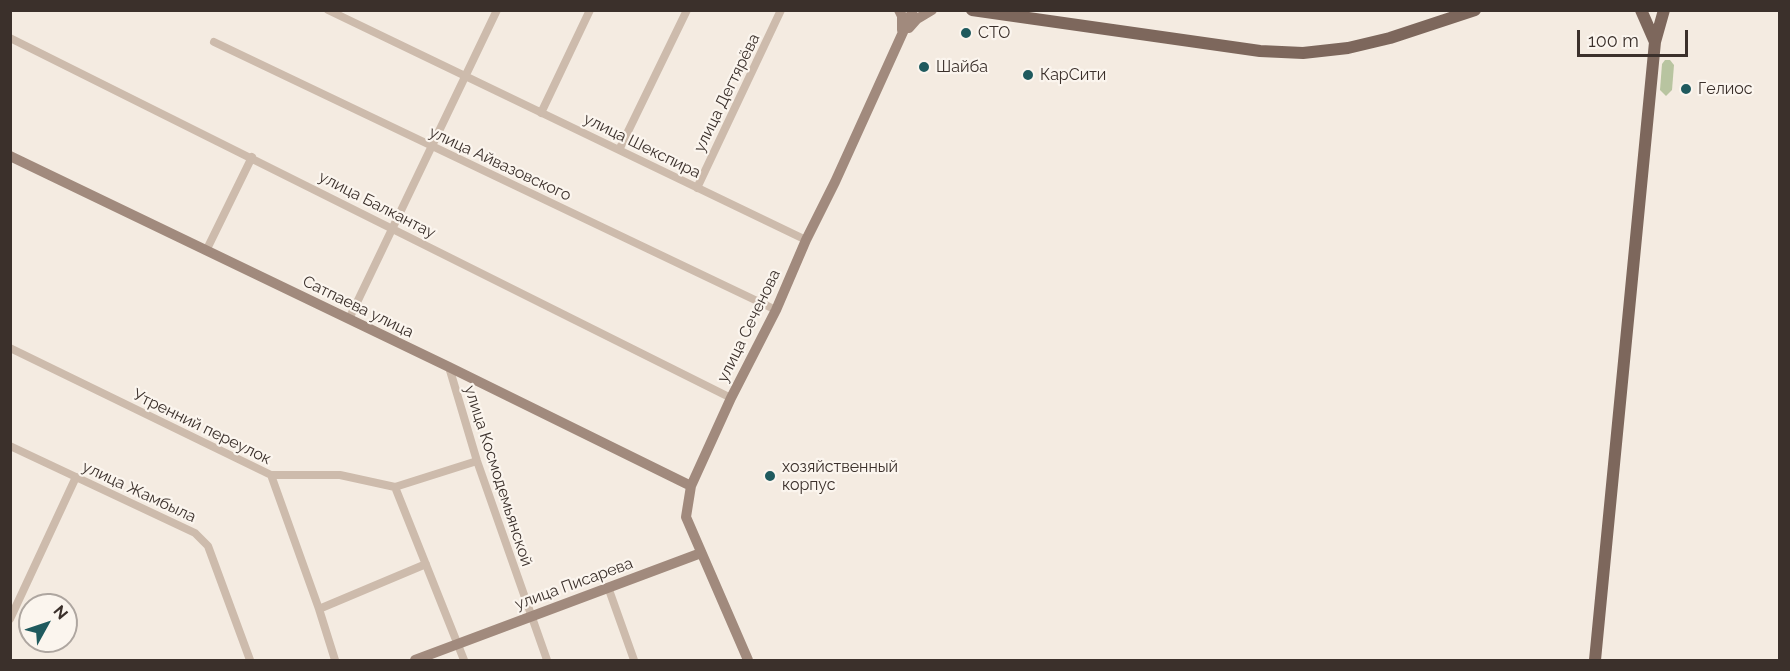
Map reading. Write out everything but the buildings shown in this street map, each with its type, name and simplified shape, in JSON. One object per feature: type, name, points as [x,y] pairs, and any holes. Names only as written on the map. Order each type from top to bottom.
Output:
[{"type":"main road","points":[[972,10],[1260,51],[1303,53],[1348,48],[1379,41],[1475,10]]},
{"type":"main road","points":[[1641,10],[1655,42]]},
{"type":"main road","points":[[1649,10],[1655,42]]},
{"type":"main road","points":[[1595,660],[1655,42],[1664,10]]},
{"type":"main road","points":[[1655,42],[1672,10]]},
{"type":"street","name":"улица Шекспира","points":[[328,10],[806,240]]},
{"type":"street","points":[[349,319],[497,10]]},
{"type":"street","points":[[541,113],[590,10]]},
{"type":"street","points":[[620,150],[687,10]]},
{"type":"street","name":"улица Дегтярёва","points":[[696,188],[781,10]]},
{"type":"street","points":[[899,10],[902,16],[902,35]]},
{"type":"street","name":"улица Сеченова","points":[[748,660],[686,516],[691,486],[730,398],[776,310],[913,10]]},
{"type":"street","points":[[902,35],[917,19],[932,10]]},
{"type":"street","name":"улица Балкантау","points":[[10,38],[730,398]]},
{"type":"street","name":"улица Айвазовского","points":[[214,42],[776,310]]},
{"type":"street","name":"Сатпаева улица","points":[[10,156],[691,486]]},
{"type":"street","points":[[206,251],[252,157]]},
{"type":"street","name":"Утренний переулок","points":[[10,348],[271,474],[335,660]]},
{"type":"street","name":"улица Космодемьянской","points":[[449,367],[477,461],[547,660]]},
{"type":"street","name":"улица Жамбыла","points":[[10,446],[195,533],[208,546],[250,660]]},
{"type":"street","points":[[271,474],[340,476],[395,487],[477,461]]},
{"type":"street","points":[[10,619],[76,477]]},
{"type":"street","points":[[395,487],[464,660]]},
{"type":"street","name":"улица Писарева","points":[[415,660],[701,553]]},
{"type":"street","points":[[319,609],[426,564]]},
{"type":"street","points":[[608,587],[634,660]]},
{"type":"green space","points":[[1665,60],[1670,60],[1674,65],[1672,90],[1666,96],[1660,90],[1662,64]]},
{"type":"place","name":"СТО","points":[[966,33]]},
{"type":"place","name":"Шайба","points":[[924,67]]},
{"type":"place","name":"КарСити","points":[[1028,75]]},
{"type":"place","name":"Гелиос","points":[[1686,89]]},
{"type":"place","name":"хозяйственный корпус","points":[[770,476]]}]
